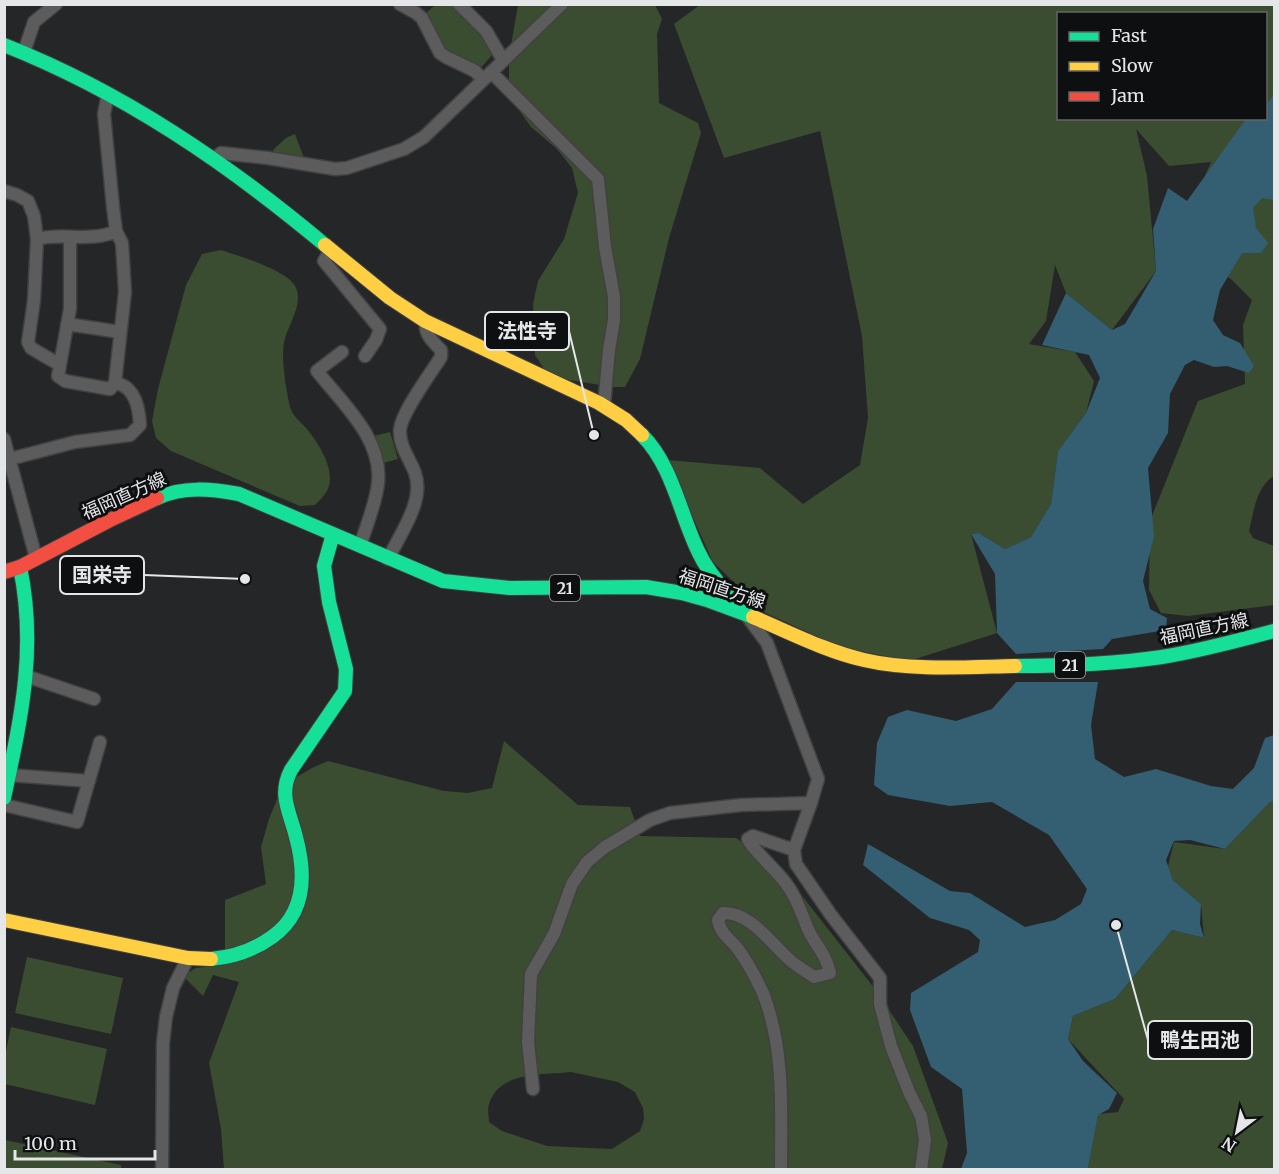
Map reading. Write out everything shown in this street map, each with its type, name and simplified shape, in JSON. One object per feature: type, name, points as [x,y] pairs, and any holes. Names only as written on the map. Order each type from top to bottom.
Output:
[{"type":"street","points":[[24,52],[34,22],[56,4]]},
{"type":"street","points":[[400,4],[422,18],[440,52],[487,76],[598,179],[605,247],[614,297],[614,320],[604,406]]},
{"type":"street","points":[[459,4],[486,31],[500,55],[505,59]]},
{"type":"street","points":[[214,159],[221,153],[335,169],[347,168],[404,149],[424,136],[562,4]]},
{"type":"street","points":[[4,45],[61,68],[182,137],[214,159],[381,291],[426,322],[604,406],[632,424],[646,440],[669,476],[693,543],[701,558],[767,643],[818,779],[812,803],[794,850],[796,864],[831,915],[880,978],[880,1004],[891,1046],[921,1116],[925,1140],[921,1170]]},
{"type":"street","points":[[70,238],[70,309],[58,376],[65,381],[110,389],[115,382],[125,292],[122,243],[116,231],[104,114],[108,94]]},
{"type":"street","points":[[4,191],[27,201],[34,216],[37,239],[34,300],[28,342],[31,348],[60,366]]},
{"type":"street","points":[[37,239],[47,236],[70,238],[106,236],[116,231]]},
{"type":"street","points":[[331,250],[324,261],[380,329],[376,340],[365,356]]},
{"type":"street","points":[[388,559],[418,494],[416,474],[402,443],[400,429],[406,414],[441,357],[441,350],[430,338],[425,327],[426,322]]},
{"type":"street","points":[[67,324],[120,332]]},
{"type":"street","points":[[342,352],[317,370],[362,428],[372,445],[378,464],[378,484],[360,546]]},
{"type":"street","points":[[10,459],[75,442],[130,435],[140,425],[136,400],[132,392],[115,382]]},
{"type":"street","points":[[4,439],[36,558]]},
{"type":"street","name":"福岡直方線","points":[[4,572],[20,567],[164,495],[203,488],[239,494],[443,581],[473,587],[533,589],[653,587],[685,593],[745,612],[794,635],[854,657],[932,667],[1074,665],[1137,660],[1275,632]]},
{"type":"street","points":[[4,920],[188,958],[212,960],[247,951],[273,937],[286,926],[297,911],[303,890],[303,865],[286,806],[285,782],[345,691],[346,669],[329,602],[324,566],[333,534]]},
{"type":"street","points":[[4,798],[9,775],[10,749],[26,676],[30,636],[29,608],[20,567]]},
{"type":"street","points":[[26,676],[93,699]]},
{"type":"street","points":[[4,805],[77,822],[100,741]]},
{"type":"street","points":[[9,775],[89,781]]},
{"type":"street","points":[[533,1089],[528,1041],[531,974],[554,934],[572,884],[587,862],[605,847],[651,820],[670,813],[741,805],[812,803]]},
{"type":"street","points":[[781,1170],[781,1091],[774,1031],[756,977],[738,950],[719,928],[718,920],[723,913],[733,913],[757,928],[792,962],[814,977],[830,973],[827,960],[807,928],[804,916],[787,885],[749,844],[748,839],[753,836],[794,850]]},
{"type":"street","points":[[162,1170],[163,1043],[166,1017],[173,988],[188,958]]},
{"type":"green space","points":[[701,4],[1274,5],[1274,476],[1259,493],[1249,531],[1253,538],[1274,546],[1274,605],[1188,616],[1161,613],[1149,590],[1150,521],[1198,401],[1245,384],[1243,325],[1252,300],[1232,280],[1202,260],[1185,222],[1211,162],[1169,166],[1136,129],[1147,176],[1156,271],[1112,330],[1066,293],[1055,265],[1046,321],[1029,344],[1075,352],[1094,381],[1086,413],[1058,451],[1051,504],[1031,537],[1005,549],[979,533],[971,534],[997,633],[909,661],[840,647],[766,613],[713,562],[667,460],[760,468],[803,504],[860,465],[868,418],[862,336],[820,131],[724,158],[674,24]]},
{"type":"green space","points":[[435,5],[453,5],[470,21],[479,34],[492,55],[479,70],[461,57],[455,57],[443,51],[424,15]]},
{"type":"green space","points":[[518,5],[655,5],[662,19],[657,34],[659,103],[698,123],[701,133],[669,238],[640,359],[625,387],[563,379],[544,369],[535,355],[533,304],[538,281],[564,239],[578,193],[572,168],[557,149],[531,127],[509,96],[509,57]]},
{"type":"green space","points":[[295,134],[304,158],[274,153],[273,150],[286,138]]},
{"type":"green space","points":[[221,250],[282,274],[295,286],[298,299],[285,338],[283,363],[291,410],[317,442],[330,475],[327,491],[315,505],[300,506],[171,451],[156,438],[152,421],[158,389],[186,285],[202,254]]},
{"type":"green space","points":[[390,432],[398,459],[380,464],[370,437]]},
{"type":"green space","points":[[504,741],[578,805],[630,807],[640,836],[736,838],[781,869],[875,989],[913,1046],[948,1143],[942,1169],[224,1169],[221,1129],[209,1063],[239,982],[213,975],[203,996],[183,976],[196,968],[225,965],[225,900],[266,884],[261,847],[269,819],[283,785],[328,761],[444,791],[468,793],[492,788]],"holes":[[[571,1072],[618,1082],[635,1092],[643,1108],[644,1119],[640,1131],[612,1149],[547,1146],[502,1131],[489,1122],[488,1106],[494,1093],[512,1080],[535,1075]]]},
{"type":"green space","points":[[1274,801],[1274,1169],[1088,1169],[1098,1114],[1118,1112],[1124,1099],[1068,1039],[1073,1016],[1115,999],[1172,930],[1204,938],[1201,904],[1173,880],[1168,866],[1174,842],[1225,849],[1270,802]]},
{"type":"green space","points":[[27,957],[123,978],[111,1034],[15,1013]]},
{"type":"green space","points":[[11,1027],[107,1049],[95,1105],[5,1084],[5,1056]]},
{"type":"green space","points":[[5,1140],[121,1165],[121,1169],[5,1169]]},
{"type":"water","points":[[1274,92],[1274,200],[1262,198],[1253,208],[1256,228],[1268,243],[1261,253],[1242,253],[1220,290],[1213,320],[1223,335],[1240,343],[1254,366],[1249,373],[1227,366],[1214,367],[1194,360],[1185,365],[1170,394],[1168,433],[1148,468],[1154,536],[1143,581],[1150,609],[1167,618],[1166,630],[1112,639],[1103,649],[1016,654],[997,633],[995,574],[971,534],[979,533],[1005,549],[1031,537],[1051,504],[1058,451],[1086,413],[1100,378],[1089,355],[1042,345],[1066,293],[1112,330],[1125,324],[1156,271],[1153,229],[1168,188],[1187,201],[1245,120],[1267,120],[1267,103]]},
{"type":"water","points":[[1016,682],[1098,682],[1091,725],[1095,759],[1124,777],[1156,769],[1211,786],[1233,789],[1254,768],[1265,738],[1274,735],[1274,801],[1270,802],[1225,849],[1190,840],[1174,841],[1166,860],[1173,880],[1201,904],[1200,924],[1204,938],[1172,930],[1115,999],[1073,1016],[1068,1039],[1083,1061],[1117,1093],[1109,1109],[1098,1115],[1088,1169],[961,1169],[967,1153],[962,1089],[931,1067],[910,1010],[911,993],[978,952],[980,940],[969,930],[930,918],[863,865],[868,844],[950,891],[970,893],[1025,927],[1055,920],[1081,904],[1087,889],[1049,835],[992,802],[950,806],[888,795],[874,785],[877,743],[888,717],[907,710],[956,721],[992,709]]},
{"type":"traffic: fast","points":[[4,45],[48,64],[132,107],[212,158],[325,245]]},
{"type":"traffic: fast","points":[[642,435],[653,447],[669,476],[703,561],[745,612]]},
{"type":"traffic: fast","points":[[157,498],[187,490],[239,494],[443,581],[510,588],[646,587],[707,600],[753,617]]},
{"type":"traffic: fast","points":[[211,959],[243,952],[265,942],[283,927],[297,905],[302,879],[301,865],[296,837],[286,804],[287,779],[345,691],[346,669],[329,602],[324,566],[333,534]]},
{"type":"traffic: fast","points":[[4,798],[21,711],[27,655],[25,597],[20,567]]},
{"type":"traffic: fast","points":[[1015,666],[1088,664],[1162,657],[1274,631]]},
{"type":"traffic: slow","points":[[325,245],[390,298],[425,321],[599,403],[626,420],[642,435]]},
{"type":"traffic: slow","points":[[753,617],[835,652],[864,660],[901,666],[939,668],[1015,666]]},
{"type":"traffic: slow","points":[[4,920],[188,958],[211,959]]},
{"type":"traffic: jam","points":[[4,572],[20,567],[157,498]]},
{"type":"place","name":"法性寺","points":[[594,435]]},
{"type":"place","name":"国栄寺","points":[[245,579]]},
{"type":"place","name":"鴨生田池","points":[[1116,925]]}]
